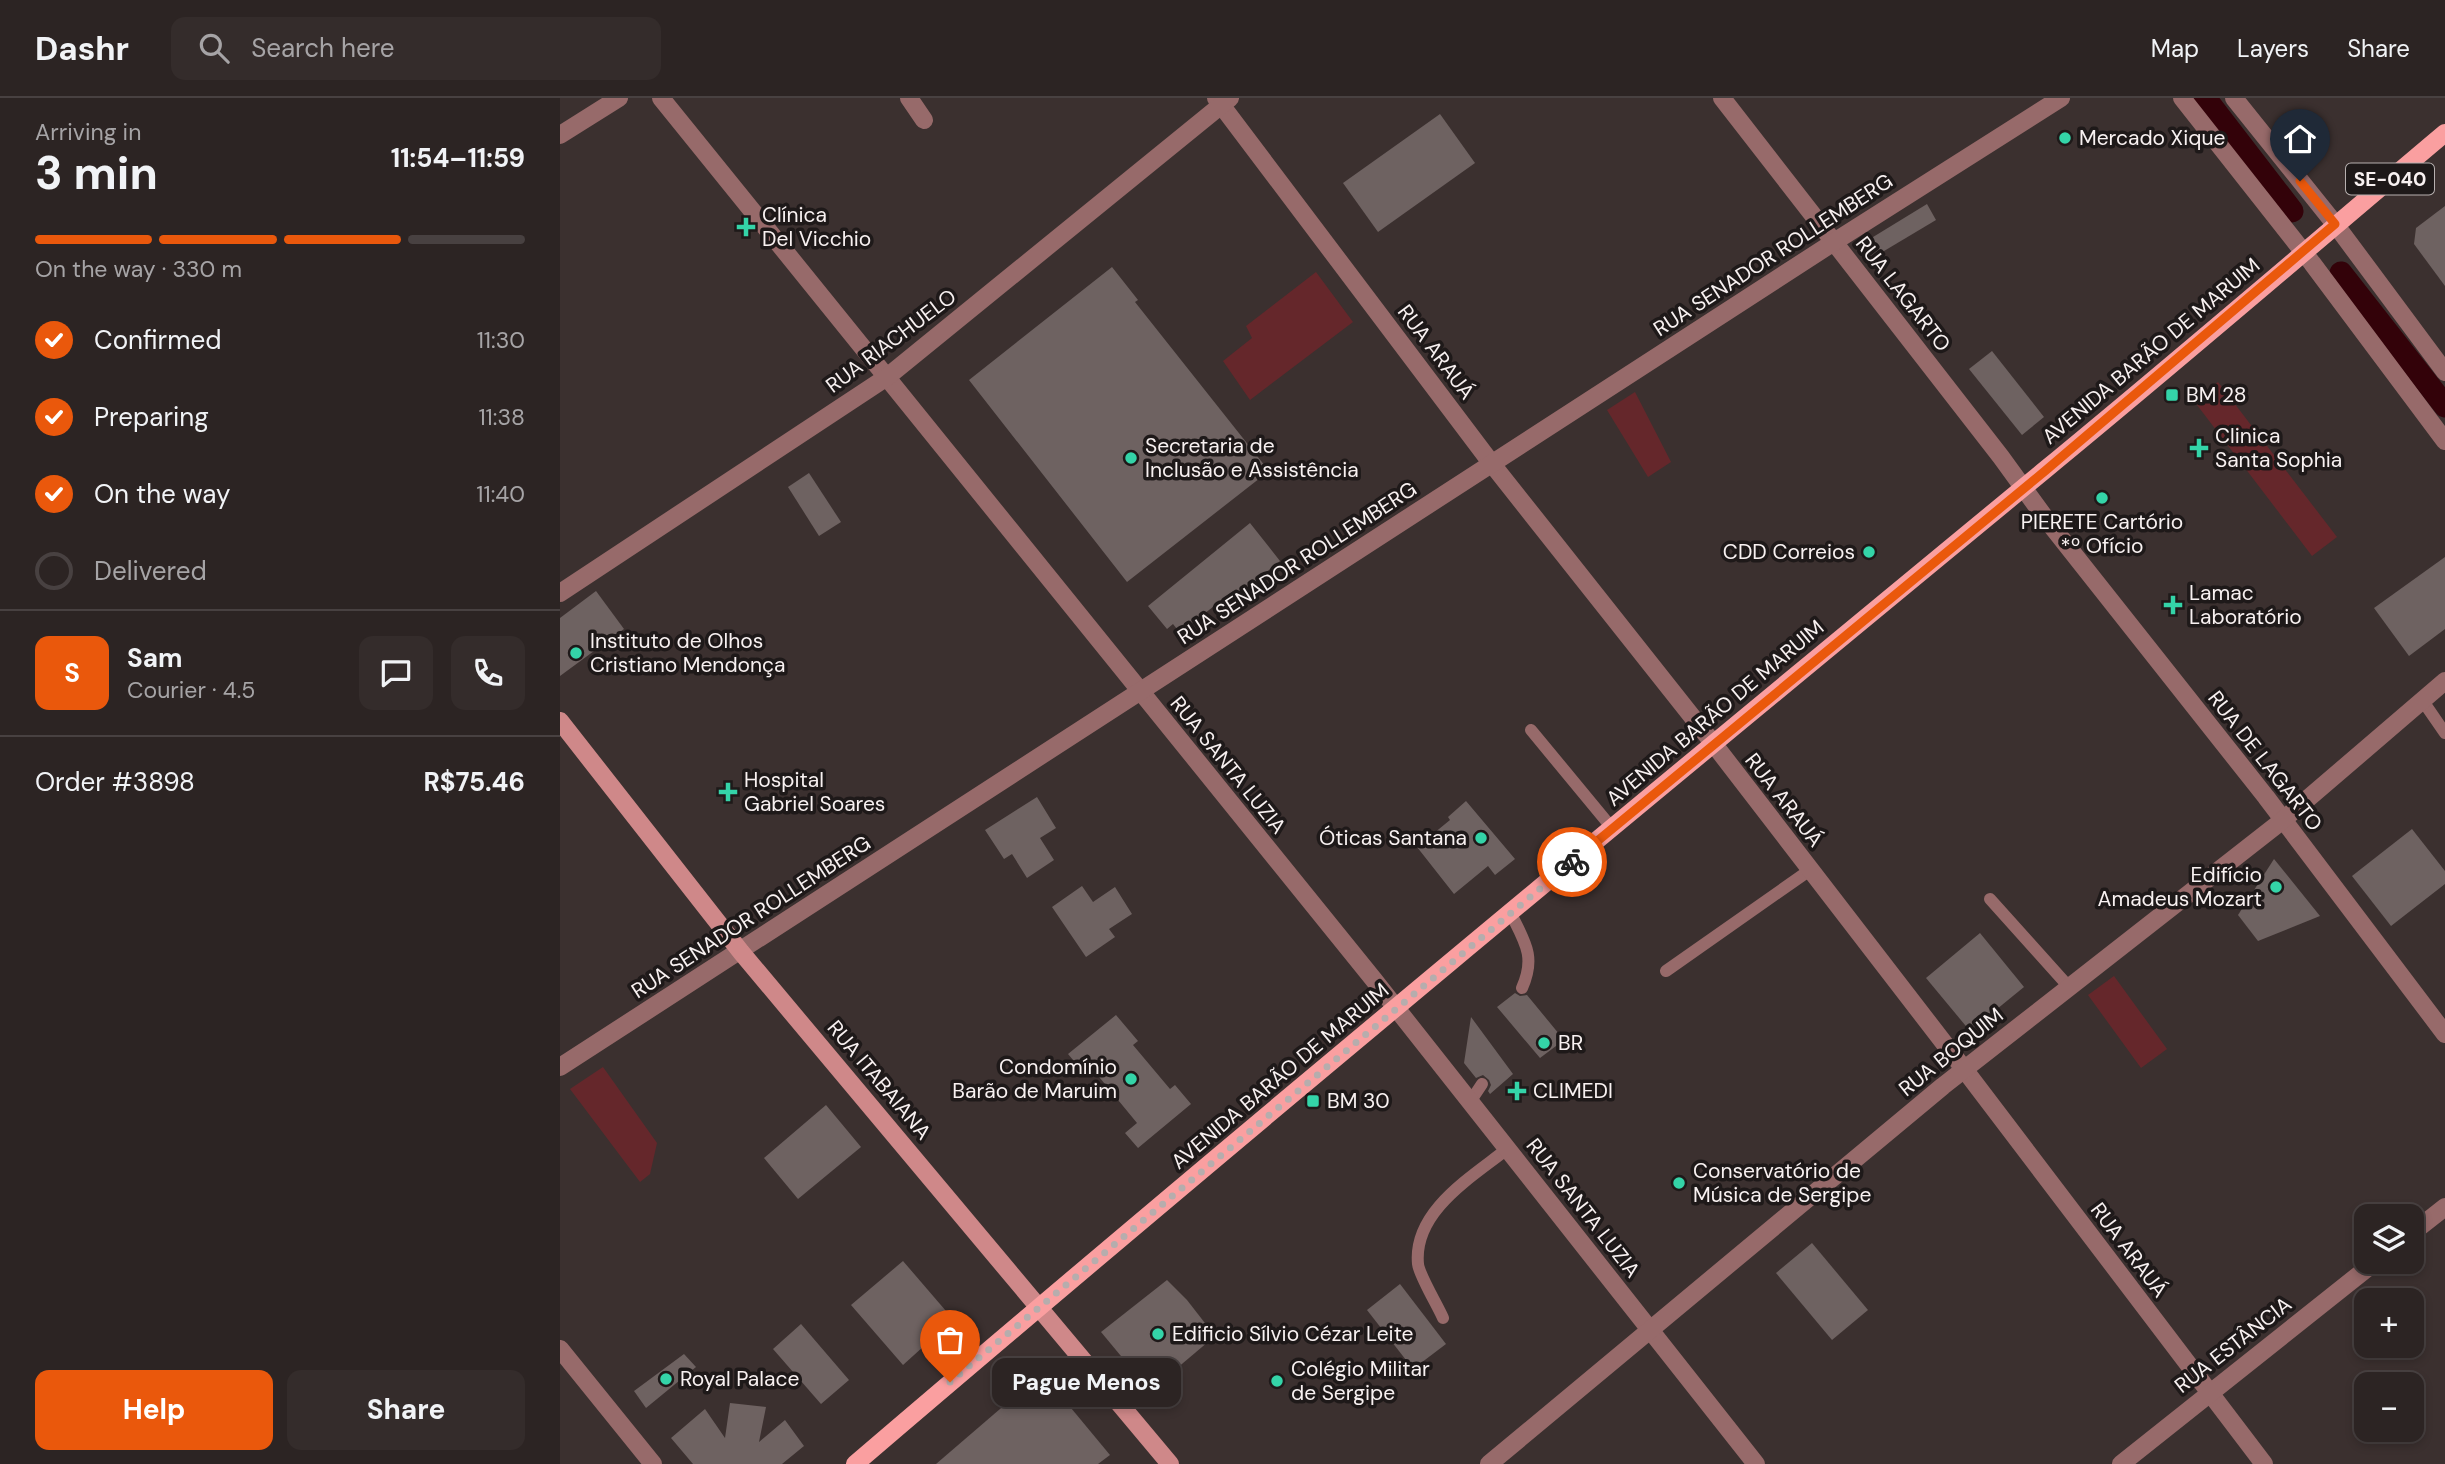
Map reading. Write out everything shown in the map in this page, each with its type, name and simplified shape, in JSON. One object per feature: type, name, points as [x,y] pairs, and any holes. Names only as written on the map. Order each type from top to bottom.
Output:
[{"type":"main road","name":"AVENIDA BARÃO DE MARUIM","points":[[855,1464],[1713,743],[2023,487],[2307,258],[2445,134]]},
{"type":"main road","name":"RUA ITABAIANA","points":[[560,720],[741,952],[1170,1464]]},
{"type":"street","points":[[560,135],[619,98]]},
{"type":"street","name":"RUA SANTA LUZIA","points":[[661,98],[1396,1009],[1756,1464]]},
{"type":"street","points":[[909,98],[924,120]]},
{"type":"street","name":"RUA LAGARTO","points":[[1722,98],[2046,519]]},
{"type":"street","name":"RUA SENADOR ROLLEMBERG","points":[[560,1067],[1833,242],[2061,98]]},
{"type":"street","points":[[2182,98],[2445,441]]},
{"type":"street","points":[[2234,98],[2339,230],[2445,372]]},
{"type":"street","name":"RUA RIACHUELO","points":[[560,593],[887,377],[1222,100]]},
{"type":"street","name":"RUA ARAUÁ","points":[[1222,100],[1492,464],[1713,743],[2264,1464]]},
{"type":"street","name":"RUA DE LAGARTO","points":[[2046,519],[2283,820],[2445,1034]]},
{"type":"street","name":"RUA BOQUIM","points":[[1489,1464],[1964,1069],[2283,820],[2445,681]]},
{"type":"street","points":[[2424,1224],[2445,1207]]},
{"type":"street","name":"RUA ESTÂNCIA","points":[[2121,1464],[2360,1274]]},
{"type":"street","points":[[560,1349],[653,1464]]},
{"type":"lane","points":[[2420,703],[2427,707],[2445,733]]},
{"type":"lane","points":[[1531,730],[1612,828]]},
{"type":"lane","points":[[1667,971],[1810,870]]},
{"type":"lane","points":[[1990,899],[2069,987]]},
{"type":"lane","points":[[1511,914],[1528,948],[1528,975],[1522,988]]},
{"type":"lane","points":[[1470,1102],[1482,1084]]},
{"type":"lane","points":[[1443,1318],[1418,1265],[1421,1238],[1435,1209],[1456,1188],[1507,1149]]},
{"type":"shaded area","points":[[1316,272],[1353,322],[1250,400],[1223,361],[1252,338],[1246,326]]},
{"type":"shaded area","points":[[2218,382],[2337,537],[2312,556],[2194,401]]},
{"type":"shaded area","points":[[1635,392],[1671,462],[1648,477],[1607,410]]},
{"type":"shaded area","points":[[2114,976],[2167,1049],[2141,1068],[2088,995]]},
{"type":"shaded area","points":[[603,1067],[657,1143],[650,1174],[640,1182],[570,1089]]},
{"type":"building","points":[[1440,114],[1475,163],[1378,232],[1343,183]]},
{"type":"building","points":[[1927,204],[1936,220],[1869,260],[1860,245]]},
{"type":"building","points":[[2445,206],[2445,286],[2414,244],[2416,228]]},
{"type":"building","points":[[1112,267],[1138,300],[1135,302],[1269,471],[1127,582],[969,380]]},
{"type":"building","points":[[1992,351],[2044,417],[2022,435],[1969,369]]},
{"type":"building","points":[[809,473],[841,522],[819,536],[788,487]]},
{"type":"building","points":[[1250,523],[1280,561],[1237,596],[1233,591],[1180,633],[1173,624],[1167,629],[1148,606]]},
{"type":"building","points":[[2445,557],[2445,629],[2409,656],[2374,608]]},
{"type":"building","name":"Instituto de Olhos Cristiano Mendonça","points":[[596,591],[624,629],[560,676],[560,618]]},
{"type":"building","points":[[1037,797],[1056,828],[1040,838],[1054,860],[1027,878],[1012,854],[1004,859],[985,830]]},
{"type":"building","points":[[1466,801],[1515,859],[1495,875],[1488,866],[1454,894],[1417,847],[1450,820],[1448,817]]},
{"type":"building","points":[[2412,829],[2445,871],[2445,884],[2391,926],[2352,876]]},
{"type":"building","name":"Edifício Amadeus Mozart","points":[[2274,859],[2320,916],[2258,941],[2238,915]]},
{"type":"building","points":[[1082,886],[1093,902],[1115,887],[1132,914],[1109,929],[1115,937],[1086,957],[1052,907]]},
{"type":"building","points":[[1980,933],[2024,987],[1970,1031],[1926,978]]},
{"type":"building","points":[[1515,993],[1520,996],[1527,995],[1564,1040],[1540,1058],[1497,1007]]},
{"type":"building","name":"Condomínio Barão de Maruim","points":[[1116,1015],[1138,1041],[1133,1045],[1170,1089],[1175,1085],[1191,1104],[1138,1148],[1125,1133],[1137,1123],[1095,1072],[1085,1074],[1068,1054]]},
{"type":"building","points":[[1471,1017],[1513,1074],[1490,1094],[1489,1080],[1483,1075],[1476,1078],[1464,1063]]},
{"type":"building","points":[[826,1105],[861,1147],[798,1199],[764,1158]]},
{"type":"building","points":[[1812,1243],[1868,1310],[1832,1340],[1776,1273]]},
{"type":"building","points":[[903,1261],[946,1311],[945,1327],[903,1365],[851,1305]]},
{"type":"building","name":"Edificio Sílvio Cézar Leite","points":[[1167,1280],[1187,1300],[1215,1336],[1150,1391],[1101,1332]]},
{"type":"building","points":[[1400,1284],[1446,1344],[1413,1369],[1367,1310]]},
{"type":"building","points":[[801,1324],[849,1380],[821,1404],[773,1349]]},
{"type":"building","name":"Royal Palace","points":[[684,1354],[696,1367],[646,1408],[634,1391]]},
{"type":"building","points":[[1042,1373],[1110,1455],[1098,1464],[936,1464]]},
{"type":"building","points":[[730,1403],[766,1407],[759,1442],[785,1420],[804,1446],[782,1464],[693,1464],[671,1438],[705,1409],[725,1438]]},
{"type":"waterway","points":[[2205,98],[2292,211]]},
{"type":"waterway","points":[[2341,273],[2445,406]]},
{"type":"way so far","points":[[950,1382],[1572,862]]},
{"type":"place","name":"Mercado Xique","points":[[2065,138]]},
{"type":"place","name":"Clínica Del Vicchio","points":[[746,227]]},
{"type":"place","name":"BM 28","points":[[2172,395]]},
{"type":"place","name":"Clinica Santa Sophia","points":[[2199,448]]},
{"type":"place","name":"Secretaria de Inclusão e Assistência","points":[[1131,458]]},
{"type":"place","name":"PIERETE Cartório *º Ofício","points":[[2102,498]]},
{"type":"place","name":"CDD Correios","points":[[1869,552]]},
{"type":"place","name":"Lamac Laboratório","points":[[2173,605]]},
{"type":"place","name":"Instituto de Olhos Cristiano Mendonça","points":[[576,653]]},
{"type":"place","name":"Hospital Gabriel Soares","points":[[728,792]]},
{"type":"place","name":"Óticas Santana","points":[[1481,838]]},
{"type":"place","name":"Edifício Amadeus Mozart","points":[[2276,887]]},
{"type":"place","name":"BR","points":[[1544,1043]]},
{"type":"place","name":"Condomínio Barão de Maruim","points":[[1131,1079]]},
{"type":"place","name":"CLIMEDI","points":[[1517,1091]]},
{"type":"place","name":"BM 30","points":[[1313,1101]]},
{"type":"place","name":"Conservatório de Música de Sergipe","points":[[1679,1183]]},
{"type":"place","name":"Edificio Sílvio Cézar Leite","points":[[1158,1334]]},
{"type":"place","name":"Royal Palace","points":[[666,1379]]},
{"type":"place","name":"Colégio Militar de Sergipe","points":[[1277,1381]]},
{"type":"place","name":"Pague Menos","points":[[950,1382]]},
{"type":"route","points":[[1572,862],[2045,471],[2335,224],[2300,181]]}]
